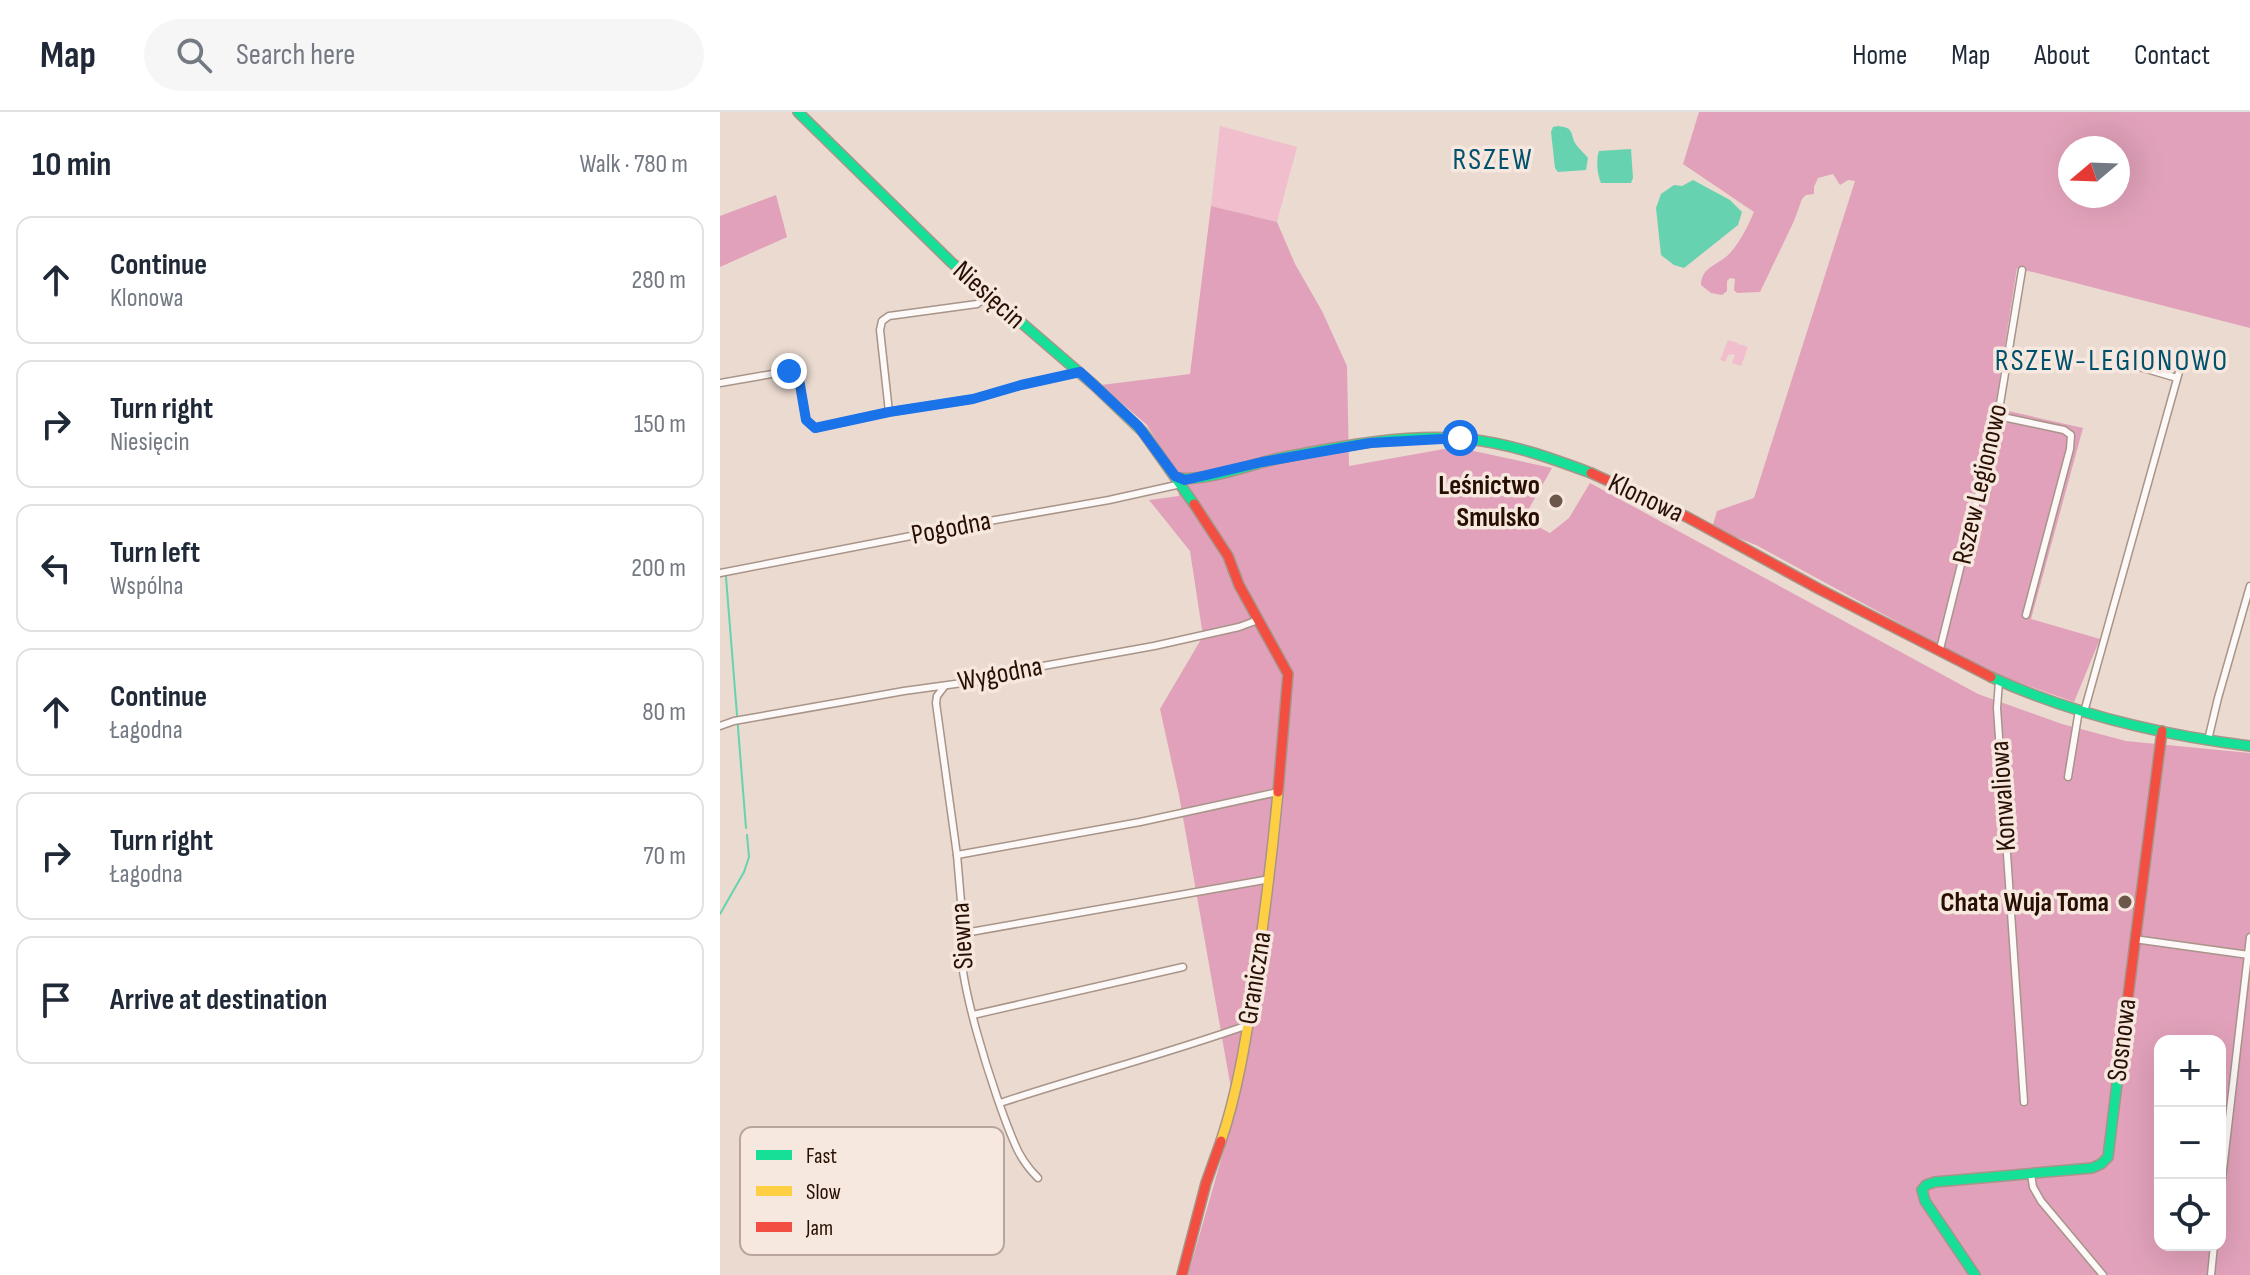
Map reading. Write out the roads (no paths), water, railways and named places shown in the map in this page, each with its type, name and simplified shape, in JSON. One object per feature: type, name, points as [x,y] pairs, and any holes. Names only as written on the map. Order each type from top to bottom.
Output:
[{"type":"street","name":"Niesięcin","points":[[798,112],[947,258],[1138,426],[1179,481],[1228,556],[1239,585],[1288,674]]},
{"type":"street","name":"Rszew Legionowo","points":[[1940,649],[1998,416],[2022,270]]},
{"type":"street","points":[[889,412],[880,330],[882,321],[889,316],[977,304],[988,295]]},
{"type":"street","points":[[2068,777],[2082,711],[2184,354]]},
{"type":"street","points":[[2126,363],[2177,378]]},
{"type":"street","points":[[720,383],[789,371],[799,379],[806,420],[815,428],[973,399],[1080,372]]},
{"type":"street","points":[[1998,416],[2064,430],[2071,435],[2070,449],[2026,615]]},
{"type":"street","name":"Klonowa","points":[[1179,481],[1262,462],[1381,442],[1460,438],[1493,444],[1556,460],[1608,480],[1715,532],[1999,681],[2082,711],[2162,731],[2250,746]]},
{"type":"street","name":"Pogodna","points":[[720,573],[1109,500],[1179,481]]},
{"type":"street","points":[[2208,740],[2250,586]]},
{"type":"street","name":"Wygodna","points":[[720,726],[737,720],[1154,646],[1258,620]]},
{"type":"street","name":"Graniczna","points":[[1182,1275],[1206,1183],[1231,1112],[1248,1025],[1270,879],[1288,674]]},
{"type":"street","name":"Konwaliowa","points":[[1999,681],[1997,708],[2024,1102]]},
{"type":"street","name":"Siewna","points":[[947,685],[940,690],[936,703],[957,855],[963,925],[959,934],[961,963],[985,1060],[1014,1144],[1038,1178]]},
{"type":"street","name":"Sosnowa","points":[[1975,1275],[1925,1201],[1922,1190],[1926,1185],[2092,1168],[2108,1157],[2162,731]]},
{"type":"street","points":[[957,855],[1140,822],[1278,792]]},
{"type":"street","points":[[959,934],[1270,879]]},
{"type":"street","points":[[2222,1179],[2250,937]]},
{"type":"street","points":[[2134,939],[2249,955]]},
{"type":"street","points":[[973,1015],[1183,967]]},
{"type":"street","points":[[1000,1103],[1184,1048],[1248,1025]]},
{"type":"street","points":[[2031,1174],[2033,1187],[2041,1201],[2103,1275]]},
{"type":"street","points":[[2211,1275],[2213,1251]]},
{"type":"waterway","points":[[726,577],[746,828]]},
{"type":"waterway","points":[[720,914],[744,872],[749,857],[747,835]]},
{"type":"place","name":"Leśnictwo Smulsko","points":[[1556,501]]},
{"type":"place","name":"Chata Wuja Toma","points":[[2125,902]]},
{"type":"district","name":"RSZEW","points":[[1493,160]]},
{"type":"district","name":"RSZEW-LEGIONOWO","points":[[2112,361]]}]
